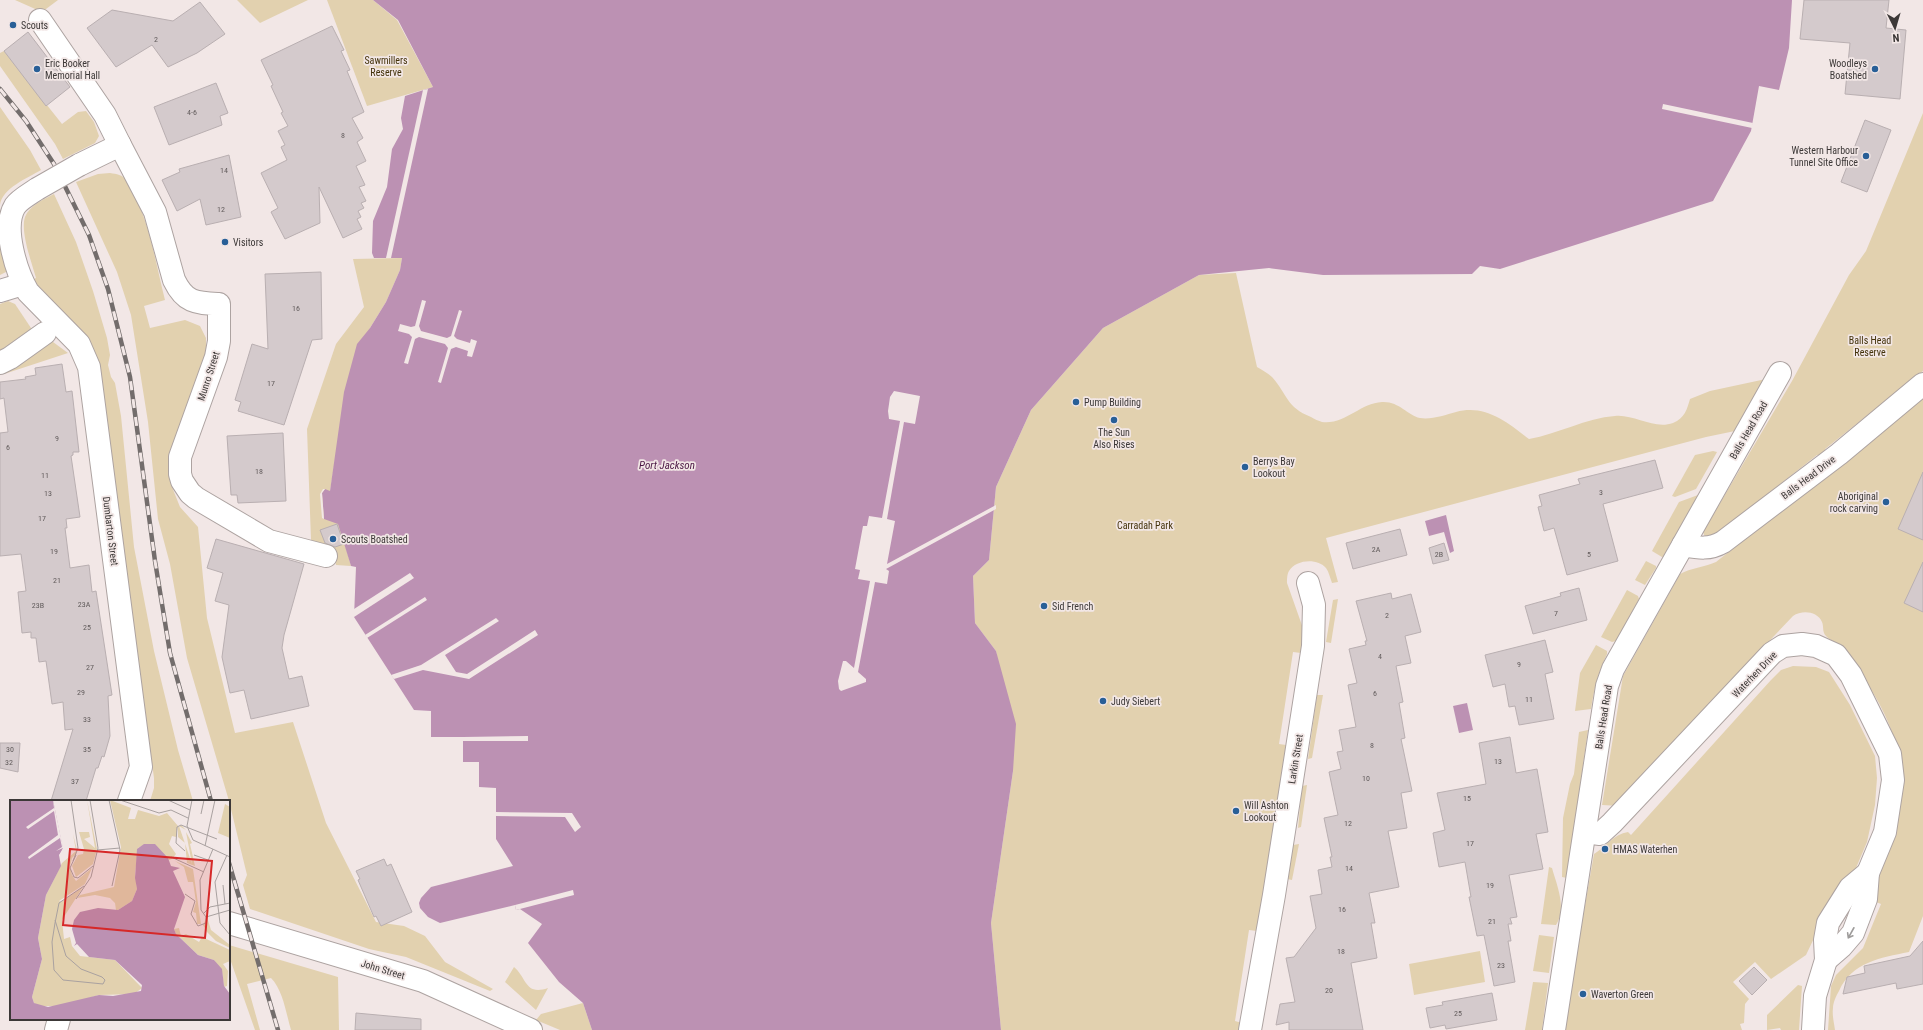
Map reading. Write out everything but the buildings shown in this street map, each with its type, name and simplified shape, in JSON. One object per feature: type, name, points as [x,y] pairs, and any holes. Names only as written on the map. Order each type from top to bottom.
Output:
[{"type":"street","name":"Munro Street","points":[[40,20],[105,115],[120,144],[155,212],[174,280],[179,289],[185,297],[194,302],[219,304],[218,349],[180,457],[180,474],[182,481],[190,493],[196,498],[269,541],[326,556]]},
{"type":"street","points":[[0,291],[23,284],[13,252],[9,223],[16,204],[37,189],[79,164],[120,144]]},
{"type":"street","name":"Dumbarton Street","points":[[23,284],[34,300],[79,344],[89,367],[141,767],[129,800]]},
{"type":"street","points":[[0,363],[10,358],[45,333]]},
{"type":"street","name":"Balls Head Road","points":[[1554,1030],[1607,686],[1613,669],[1780,373]]},
{"type":"street","name":"Balls Head Drive","points":[[1683,545],[1704,549],[1713,547],[1723,542],[1839,454],[1923,384]]},
{"type":"street","name":"Larkin Street","points":[[1250,1030],[1274,895],[1313,646],[1314,605],[1308,583]]},
{"type":"street","name":"Waterhen Drive","points":[[1585,832],[1600,834],[1612,823],[1772,654],[1783,646],[1802,644],[1816,646],[1836,655],[1851,675],[1890,754],[1893,780],[1885,832],[1868,873],[1866,899],[1853,933],[1841,947],[1826,960],[1816,996],[1813,1030]]},
{"type":"street","name":"John Street","points":[[230,923],[423,981],[531,1030]]},
{"type":"street","points":[[56,1030],[60,1020]]},
{"type":"green space","points":[[15,0],[58,0],[42,12]]},
{"type":"green space","points":[[237,0],[308,0],[260,23]]},
{"type":"green space","name":"Sawmillers Reserve","points":[[327,0],[373,0],[397,20],[433,87],[367,106]]},
{"type":"green space","points":[[4,51],[62,124],[78,112],[86,111],[94,122],[99,136],[95,143],[63,159],[55,144],[0,66],[0,53]]},
{"type":"green space","points":[[0,107],[30,150],[41,170],[16,184],[5,193],[0,205]]},
{"type":"green space","name":"Balls Head Reserve","points":[[1923,113],[1923,371],[1825,449],[1825,454],[1822,456],[1817,455],[1712,538],[1705,537],[1703,532],[1792,381],[1849,275],[1866,251]]},
{"type":"green space","points":[[98,174],[117,174],[127,180],[130,183],[141,209],[153,247],[165,300],[144,306],[150,328],[185,320],[200,326],[206,338],[206,353],[169,467],[172,487],[180,507],[198,527],[207,618],[235,733],[293,722],[326,823],[376,922],[404,926],[425,936],[445,962],[493,989],[490,991],[406,957],[369,949],[250,909],[243,885],[247,875],[230,800],[229,800],[187,658],[170,564],[158,519],[148,422],[131,315],[117,272],[76,182]]},
{"type":"green space","points":[[54,194],[76,242],[107,338],[110,355],[108,365],[111,377],[115,383],[121,416],[134,547],[154,651],[178,750],[193,800],[150,800],[154,788],[154,778],[97,364],[35,289],[32,280],[36,278],[25,239],[25,217],[30,209]]},
{"type":"green space","points":[[0,237],[6,257],[6,272],[0,275]]},
{"type":"green space","points":[[402,258],[400,270],[386,302],[370,328],[336,454],[330,491],[351,566],[336,565],[333,550],[311,540],[307,429],[336,344],[364,307],[353,259]]},
{"type":"green space","name":"Carradah Park","points":[[1236,273],[1257,367],[1272,377],[1292,405],[1303,413],[1322,422],[1338,420],[1374,403],[1388,402],[1420,418],[1433,418],[1467,410],[1477,410],[1495,416],[1504,421],[1529,439],[1551,434],[1604,417],[1622,416],[1659,425],[1666,425],[1677,421],[1683,416],[1690,399],[1710,391],[1766,379],[1735,431],[1706,437],[1326,538],[1338,582],[1332,583],[1326,568],[1313,561],[1297,564],[1292,567],[1287,575],[1287,583],[1304,631],[1301,653],[1293,652],[1279,744],[1286,745],[1257,931],[1249,930],[1235,1021],[1242,1023],[1241,1030],[1001,1030],[991,923],[1013,771],[996,651],[975,623],[973,576],[989,560],[996,487],[1031,410],[1103,328],[1199,275]]},
{"type":"green space","points":[[8,301],[15,304],[33,331],[0,354],[0,304]]},
{"type":"green space","points":[[53,342],[68,353],[4,374],[3,371],[47,343]]},
{"type":"green space","points":[[1923,398],[1923,916],[1909,952],[1878,959],[1859,967],[1845,981],[1834,1004],[1833,1013],[1835,1030],[1828,1030],[1831,986],[1836,975],[1863,948],[1881,904],[1871,900],[1876,880],[1897,823],[1901,802],[1901,781],[1895,742],[1880,704],[1846,654],[1825,634],[1820,618],[1805,612],[1793,616],[1738,674],[1620,806],[1602,805],[1623,676],[1680,574],[1716,562]]},
{"type":"green space","points":[[1713,451],[1717,452],[1696,489],[1675,497],[1672,496],[1695,455]]},
{"type":"green space","points":[[1698,495],[1699,498],[1665,556],[1662,557],[1652,551],[1679,502]]},
{"type":"green space","points":[[1646,561],[1656,566],[1656,568],[1645,585],[1635,580]]},
{"type":"green space","points":[[1627,590],[1638,596],[1639,599],[1616,641],[1612,642],[1601,637]]},
{"type":"green space","points":[[1338,599],[1331,643],[1326,642],[1333,600]]},
{"type":"green space","points":[[1596,645],[1607,651],[1607,654],[1597,681],[1591,709],[1575,711],[1580,673]]},
{"type":"green space","points":[[1793,666],[1816,667],[1829,672],[1850,705],[1875,756],[1877,778],[1875,805],[1867,842],[1856,868],[1837,890],[1806,955],[1771,979],[1755,962],[1733,982],[1749,999],[1745,1004],[1744,1023],[1740,1024],[1742,1030],[1563,1030],[1594,854],[1618,835],[1628,832],[1631,835],[1771,680],[1781,670]]},
{"type":"green space","points":[[1317,695],[1323,695],[1312,758],[1308,759]]},
{"type":"green space","points":[[1588,730],[1567,878],[1562,877],[1563,818],[1570,784],[1574,774],[1579,732]]},
{"type":"green space","points":[[1307,785],[1301,827],[1298,828],[1302,786]]},
{"type":"green space","points":[[1299,844],[1292,880],[1287,879],[1293,845]]},
{"type":"green space","points":[[1549,867],[1552,868],[1561,904],[1561,911],[1556,925],[1541,924]]},
{"type":"green space","points":[[1539,935],[1554,937],[1549,973],[1533,971]]},
{"type":"green space","points":[[230,945],[338,977],[339,1030],[291,1030],[281,995],[271,978],[247,984],[260,1030],[255,1030],[230,959]]},
{"type":"green space","points":[[1480,951],[1485,982],[1414,995],[1409,964]]},
{"type":"green space","points":[[514,967],[527,985],[531,988],[540,990],[548,988],[536,1010],[505,982]]},
{"type":"green space","points":[[1533,982],[1548,983],[1542,1030],[1525,1030]]},
{"type":"green space","points":[[1798,985],[1802,986],[1799,1030],[1781,1030],[1780,1028],[1767,1030],[1767,1015]]},
{"type":"green space","points":[[583,1003],[592,1030],[560,1030],[536,1020],[541,1014]]},
{"type":"water","name":"Port Jackson","points":[[373,0],[1792,0],[1789,48],[1779,90],[1759,86],[1751,131],[1713,201],[1500,269],[1480,266],[1472,274],[1323,275],[1269,268],[1199,275],[1103,328],[1031,410],[996,487],[989,560],[973,576],[975,623],[996,651],[1016,724],[1013,771],[991,923],[1001,1030],[592,1030],[583,1003],[559,982],[528,943],[542,924],[520,909],[516,910],[515,905],[440,923],[428,917],[420,908],[419,903],[421,898],[431,887],[513,866],[496,839],[496,788],[479,787],[479,762],[463,762],[463,737],[431,737],[431,711],[414,710],[354,617],[356,567],[351,566],[338,524],[324,519],[322,493],[325,489],[330,491],[344,392],[357,344],[370,328],[386,302],[400,270],[402,258],[374,258],[372,253],[373,221],[387,187],[392,149],[403,129],[401,118],[405,96],[433,87],[398,20]]},
{"type":"water","points":[[1446,515],[1454,551],[1450,553],[1444,532],[1429,536],[1425,521]]},
{"type":"water","points":[[1467,703],[1473,730],[1459,733],[1453,706]]},
{"type":"pier","points":[[428,89],[391,258],[386,258],[423,90]]},
{"type":"pier","points":[[1663,104],[1753,123],[1752,128],[1662,109]]},
{"type":"pier","points":[[422,300],[426,301],[419,326],[421,331],[447,338],[451,336],[459,310],[462,311],[454,336],[457,339],[470,343],[471,339],[477,341],[472,357],[467,356],[468,351],[456,347],[451,349],[441,383],[438,382],[448,348],[445,344],[419,337],[415,339],[408,364],[404,363],[412,337],[409,334],[398,331],[400,324],[411,327],[415,326]]},
{"type":"pier","points":[[894,391],[920,396],[915,424],[904,422],[887,519],[895,521],[887,564],[996,505],[996,509],[886,569],[889,571],[887,584],[875,582],[858,672],[866,679],[866,682],[841,691],[839,689],[838,681],[843,661],[846,661],[854,668],[870,581],[858,579],[860,570],[855,569],[863,526],[867,526],[869,516],[882,518],[900,421],[889,419],[888,411],[890,397]]},
{"type":"pier","points":[[323,489],[325,489],[322,493],[324,519],[322,518],[320,494]]},
{"type":"pier","points":[[410,573],[414,578],[354,617],[354,609]]},
{"type":"pier","points":[[425,597],[427,600],[367,638],[365,635]]},
{"type":"pier","points":[[496,618],[499,621],[445,655],[456,672],[467,674],[535,630],[538,635],[469,679],[423,670],[394,679],[391,675],[421,665]]},
{"type":"pier","points":[[528,736],[528,741],[463,741],[463,737]]},
{"type":"pier","points":[[495,812],[572,813],[581,827],[575,832],[565,817],[495,816]]},
{"type":"pier","points":[[573,890],[574,895],[516,910],[515,905]]},
{"type":"railway","points":[[0,89],[26,121],[54,164],[89,235],[108,289],[130,377],[155,561],[170,653],[211,800]]},
{"type":"railway","points":[[230,866],[278,1030]]},
{"type":"place","name":"Scouts","points":[[13,25]]},
{"type":"place","name":"Eric Booker Memorial Hall","points":[[37,69]]},
{"type":"place","name":"Woodleys Boatshed","points":[[1875,69]]},
{"type":"place","name":"Western Harbour Tunnel Site Office","points":[[1866,156]]},
{"type":"place","name":"Visitors","points":[[225,242]]},
{"type":"place","name":"Pump Building","points":[[1076,402]]},
{"type":"place","name":"The Sun Also Rises","points":[[1114,420]]},
{"type":"place","name":"Berrys Bay Lookout","points":[[1245,467]]},
{"type":"place","name":"Aboriginal rock carving","points":[[1886,502]]},
{"type":"place","name":"Scouts Boatshed","points":[[333,539]]},
{"type":"place","name":"Sid French","points":[[1044,606]]},
{"type":"place","name":"Judy Siebert","points":[[1103,701]]},
{"type":"place","name":"Will Ashton Lookout","points":[[1236,811]]},
{"type":"place","name":"HMAS Waterhen","points":[[1605,849]]},
{"type":"place","name":"Waverton Green","points":[[1583,994]]}]
